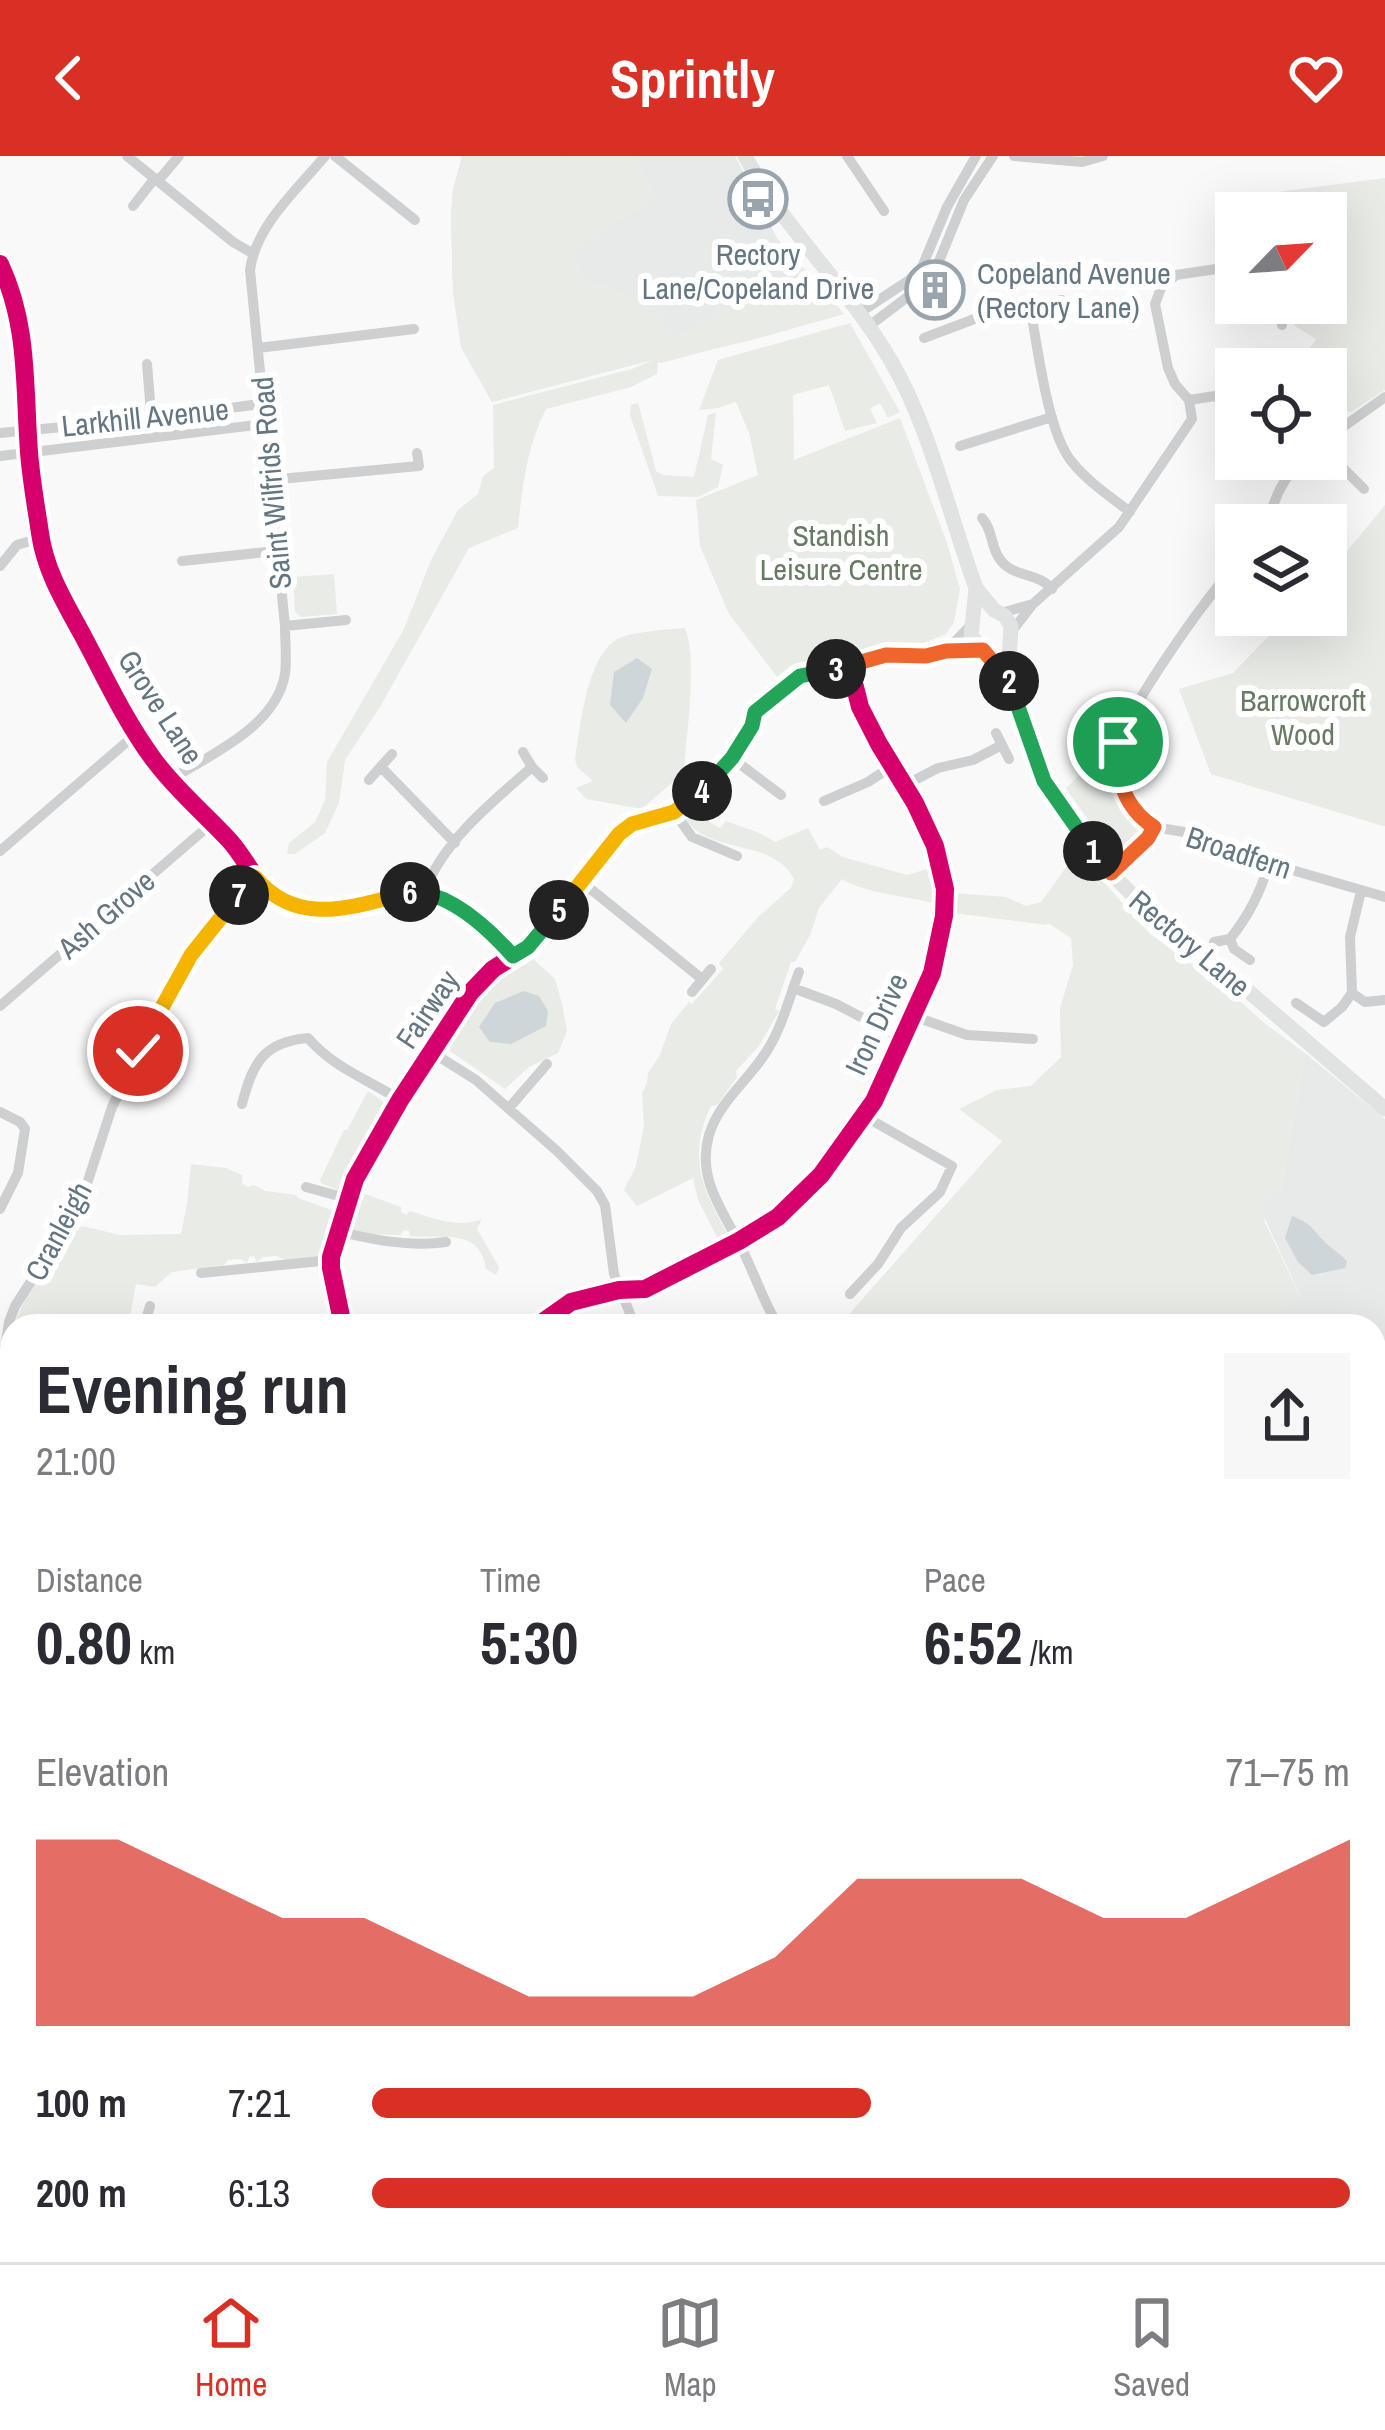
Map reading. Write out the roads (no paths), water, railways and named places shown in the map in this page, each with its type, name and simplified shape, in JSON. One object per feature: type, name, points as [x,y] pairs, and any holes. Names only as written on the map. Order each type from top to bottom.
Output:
[{"type":"main road","points":[[745,156],[765,194],[891,360],[910,400],[976,588],[1009,620],[1011,635],[1003,647],[985,650],[974,642],[976,588]]},
{"type":"main road","points":[[973,622],[982,612],[997,612]]},
{"type":"main road","name":"Rectory Lane","points":[[1008,678],[1011,635]]},
{"type":"main road","name":"Rectory Lane","points":[[985,650],[1008,678],[1044,781],[1111,873],[1164,927],[1247,990],[1385,1109]]},
{"type":"street","points":[[127,156],[252,253],[271,221],[325,156]]},
{"type":"street","points":[[133,206],[179,156]]},
{"type":"street","points":[[335,156],[415,220]]},
{"type":"street","points":[[847,156],[884,212]]},
{"type":"street","points":[[864,319],[928,280],[940,262],[952,197],[976,156]]},
{"type":"street","points":[[945,228],[993,156]]},
{"type":"street","points":[[1014,156],[1082,162],[1103,156]]},
{"type":"street","name":"Saint Wilfrids Road","points":[[170,780],[262,718],[274,703],[285,674],[252,253]]},
{"type":"street","name":"Grove Lane","points":[[0,264],[22,332],[40,538],[57,588],[136,734],[170,780],[234,845],[276,898],[308,909],[357,907],[424,892]]},
{"type":"street","points":[[1011,635],[1033,604],[1109,537],[1130,512],[1192,419],[1189,400],[1168,368],[1155,304],[1161,288],[1176,275],[1215,269]]},
{"type":"street","points":[[924,338],[977,318],[1062,300]]},
{"type":"street","points":[[1030,307],[1052,417],[1068,458],[1130,512]]},
{"type":"street","points":[[258,349],[414,329]]},
{"type":"street","points":[[147,364],[151,413]]},
{"type":"street","points":[[1189,400],[1215,396]]},
{"type":"street","points":[[1347,422],[1385,397]]},
{"type":"street","name":"Larkhill Avenue","points":[[0,433],[115,422],[171,410],[262,404]]},
{"type":"street","points":[[188,412],[190,434]]},
{"type":"street","points":[[960,446],[1052,417]]},
{"type":"street","points":[[115,422],[117,440]]},
{"type":"street","name":"Larkhill Avenue","points":[[0,456],[264,424]]},
{"type":"street","points":[[269,480],[419,466],[417,453]]},
{"type":"street","points":[[1347,473],[1364,490]]},
{"type":"street","points":[[982,518],[1002,562],[1042,579],[1052,589]]},
{"type":"street","points":[[0,566],[17,545],[40,538]]},
{"type":"street","points":[[182,561],[276,551]]},
{"type":"street","points":[[1154,827],[1125,799],[1116,762],[1118,742],[1215,589]]},
{"type":"street","points":[[997,612],[1033,604]]},
{"type":"street","points":[[284,626],[346,620]]},
{"type":"street","points":[[946,651],[973,622]]},
{"type":"street","name":"Fairway","points":[[341,1314],[331,1260],[338,1231],[355,1179],[400,1100],[482,979],[528,947],[619,834],[632,824],[674,812],[705,789],[732,758],[755,712],[800,676],[886,655],[985,650]]},
{"type":"street","name":"Iron Drive","points":[[555,1314],[572,1302],[619,1290],[646,1289],[778,1217],[821,1174],[864,1115],[903,1039],[932,973],[945,889],[935,846],[860,707],[850,667]]},
{"type":"street","points":[[0,851],[136,734]]},
{"type":"street","points":[[905,785],[938,768],[973,760],[999,739],[1009,759]]},
{"type":"street","points":[[523,752],[543,778]]},
{"type":"street","points":[[369,780],[392,754]]},
{"type":"street","points":[[732,758],[781,795]]},
{"type":"street","points":[[824,801],[892,766]]},
{"type":"street","points":[[381,767],[455,843]]},
{"type":"street","points":[[513,956],[446,900],[424,892],[440,858],[476,816],[532,767]]},
{"type":"street","points":[[674,812],[692,837],[736,856]]},
{"type":"street","name":"Ash Grove","points":[[0,1006],[212,823]]},
{"type":"street","name":"Broadfern","points":[[1111,873],[1154,827],[1184,832],[1269,864],[1385,897]]},
{"type":"street","points":[[1214,942],[1230,940],[1258,898],[1269,864]]},
{"type":"street","name":"Cranleigh","points":[[12,1314],[83,1196],[112,1106],[166,997],[211,928],[255,877]]},
{"type":"street","points":[[582,881],[707,974],[692,992]]},
{"type":"street","points":[[1296,1003],[1324,1022],[1352,993],[1348,956],[1361,891]]},
{"type":"street","points":[[1230,940],[1250,960]]},
{"type":"street","points":[[772,1314],[713,1197],[706,1166],[709,1135],[722,1108],[772,1043],[799,972]]},
{"type":"street","points":[[793,988],[903,1039]]},
{"type":"street","points":[[1352,993],[1365,1002],[1385,1000]]},
{"type":"street","points":[[913,1016],[967,1035],[1033,1039]]},
{"type":"street","points":[[242,1104],[265,1052],[284,1041],[308,1038],[340,1068],[400,1100]]},
{"type":"street","points":[[433,1053],[476,1080],[597,1191],[605,1205],[614,1274],[630,1314]]},
{"type":"street","points":[[509,1108],[547,1064]]},
{"type":"street","points":[[0,1112],[20,1121],[25,1129],[18,1173],[0,1209]]},
{"type":"street","points":[[850,1294],[878,1264],[901,1228],[940,1192],[952,1166],[864,1115]]},
{"type":"street","points":[[306,1187],[349,1199]]},
{"type":"street","points":[[338,1231],[368,1239],[446,1242]]},
{"type":"street","points":[[201,1274],[331,1260]]},
{"type":"street","points":[[148,1314],[150,1306]]},
{"type":"place","name":"Rectory Lane/Copeland Drive","points":[[758,199]]},
{"type":"place","name":"Copeland Avenue (Rectory Lane)","points":[[935,290]]},
{"type":"park label","name":"Standish Leisure Centre","points":[[841,552]]},
{"type":"park label","name":"Barrowcroft Wood","points":[[1303,717]]}]
